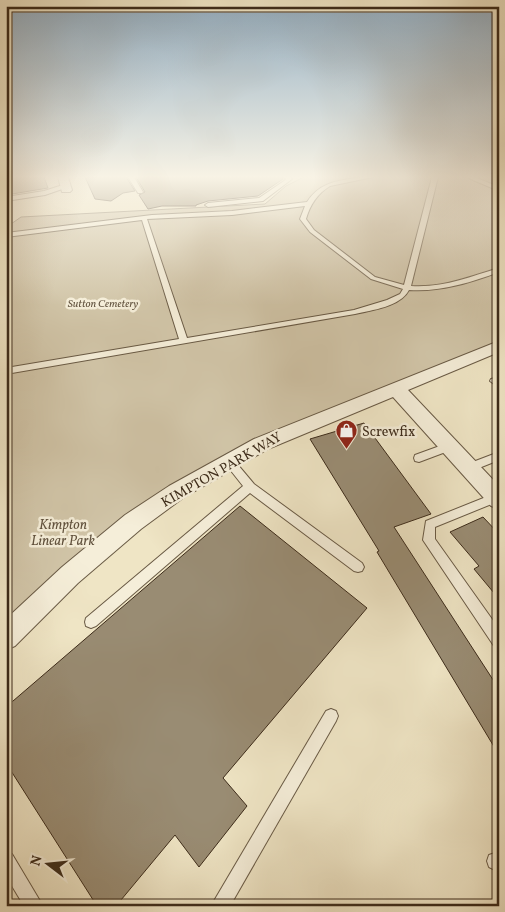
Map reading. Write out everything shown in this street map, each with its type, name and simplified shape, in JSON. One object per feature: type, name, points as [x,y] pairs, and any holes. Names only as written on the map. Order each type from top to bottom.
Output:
[{"type":"street","name":"KIMPTON PARK WAY","points":[[6,637],[70,575],[133,522],[176,492],[261,444],[285,433],[499,346]]},
{"type":"street","points":[[395,388],[497,498]]},
{"type":"lane","points":[[6,235],[131,220]]},
{"type":"lane","points":[[145,220],[184,341]]},
{"type":"lane","points":[[303,220],[312,231],[373,278],[384,283],[430,290],[449,287],[499,270]]},
{"type":"lane","points":[[6,371],[355,312],[390,302],[403,295],[407,288],[424,220]]},
{"type":"lane","points":[[419,458],[448,447]]},
{"type":"lane","points":[[469,468],[499,456]]},
{"type":"lane","points":[[228,462],[250,487],[358,567]]},
{"type":"lane","points":[[91,622],[250,487]]},
{"type":"lane","points":[[497,498],[430,524],[429,540],[499,641]]},
{"type":"lane","points":[[220,906],[331,716]]},
{"type":"lane","points":[[6,860],[34,906]]},
{"type":"green space","points":[[17,220],[499,220],[499,344],[283,428],[132,513],[6,622],[6,225]]},
{"type":"building","points":[[364,423],[431,514],[394,527],[499,689],[499,755],[377,552],[379,551],[310,439]]},
{"type":"building","points":[[240,506],[367,608],[223,778],[247,806],[199,867],[175,835],[116,906],[97,906],[6,763],[6,707]]},
{"type":"building","points":[[483,517],[499,534],[499,599],[474,569],[479,566],[450,532]]},
{"type":"place","name":"Screwfix","points":[[346,450]]},
{"type":"park label","name":"Sutton Cemetery","points":[[103,303]]},
{"type":"park label","name":"Kimpton Linear Park","points":[[63,532]]}]
